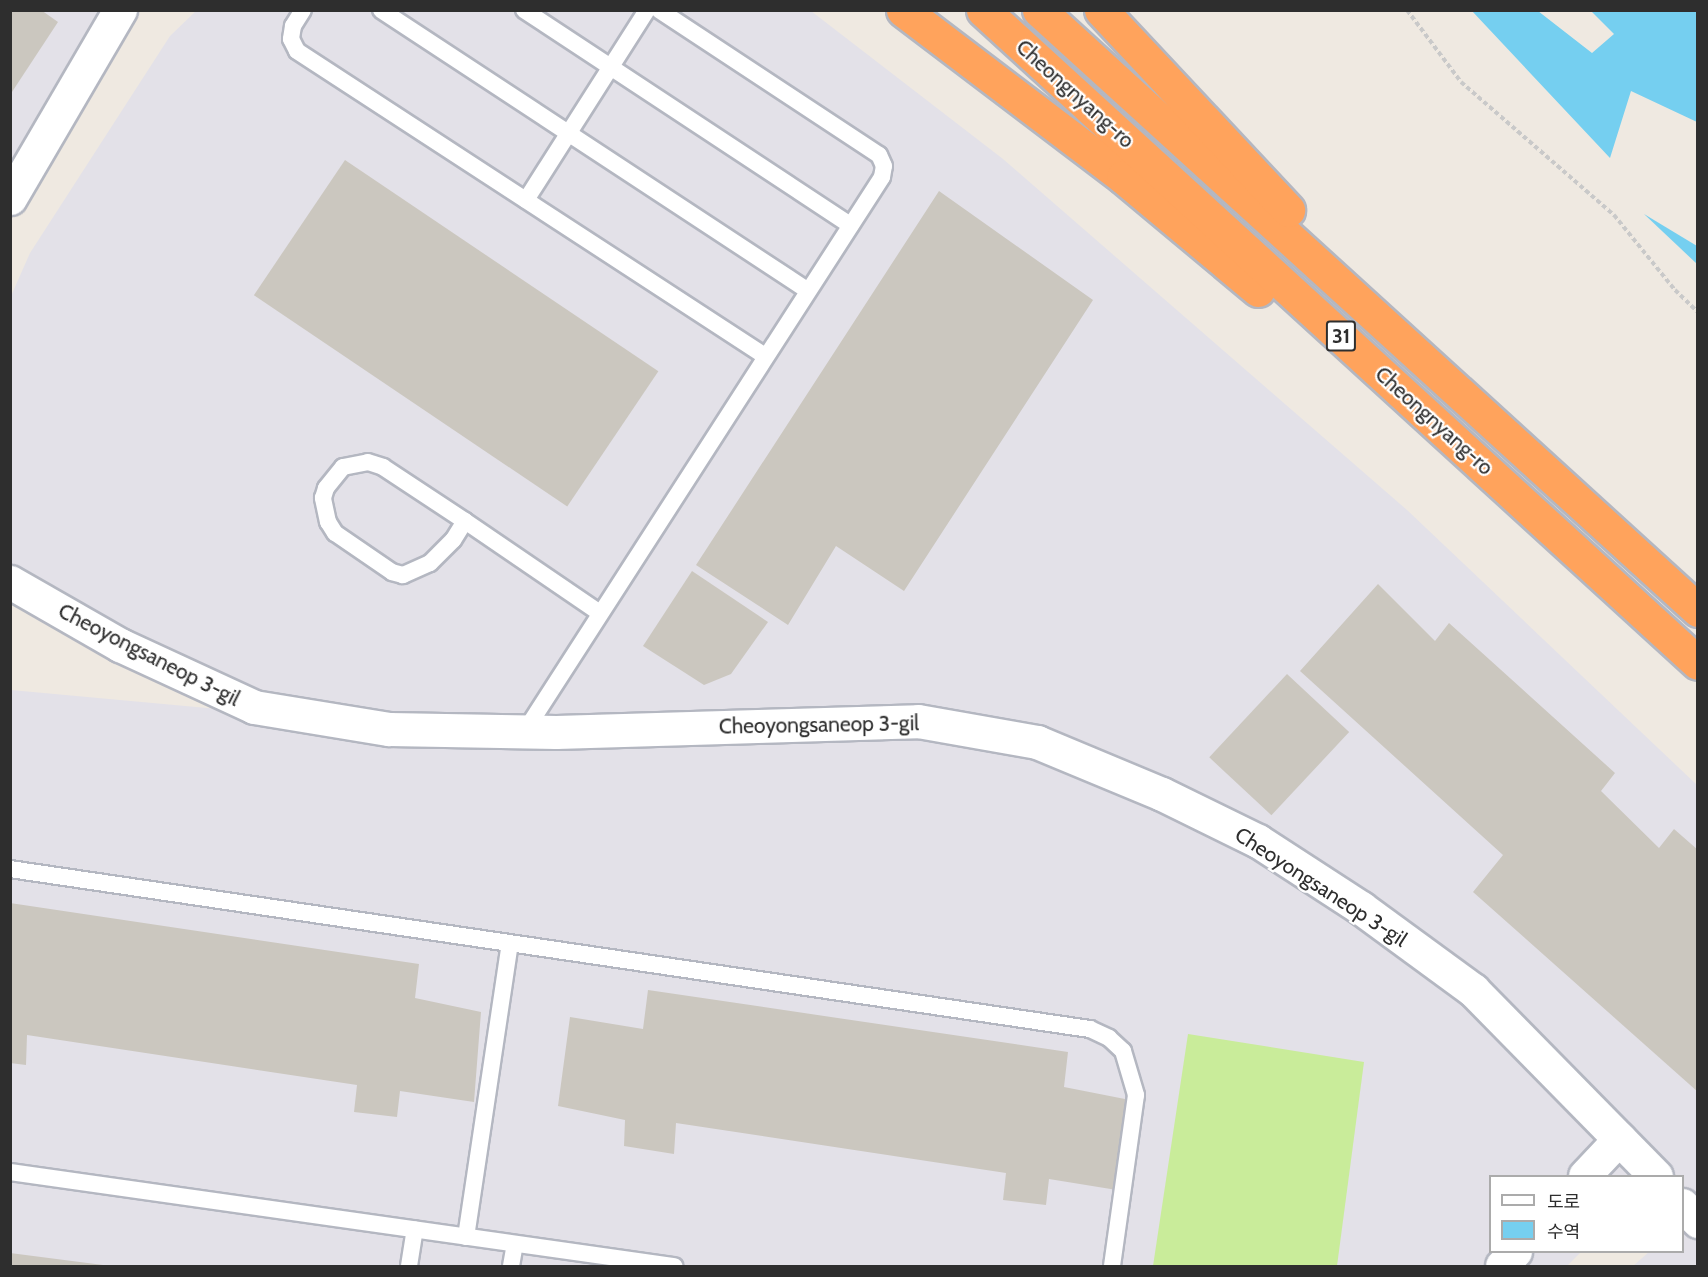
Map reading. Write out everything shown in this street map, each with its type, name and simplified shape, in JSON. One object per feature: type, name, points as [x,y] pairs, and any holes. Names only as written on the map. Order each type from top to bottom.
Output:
[{"type":"highway","points":[[903,10],[1123,177],[1606,578]]},
{"type":"highway","name":"Cheongnyang-ro","points":[[983,10],[1698,663]]},
{"type":"highway","name":"Cheongnyang-ro","points":[[1039,10],[1698,610]]},
{"type":"highway","points":[[1101,10],[1451,384]]},
{"type":"street","points":[[10,198],[120,10]]},
{"type":"street","name":"Cheoyongsaneop 3-gil","points":[[10,582],[120,645],[254,707],[389,729],[525,731],[918,721],[1037,742],[1162,794],[1258,841],[1361,908],[1473,990],[1655,1175]]},
{"type":"street","points":[[1587,1175],[1620,1139]]},
{"type":"street","points":[[1684,1206],[1698,1221]]},
{"type":"street","points":[[1502,1266],[1514,1253]]},
{"type":"lane","points":[[303,10],[294,26],[291,39],[297,51],[765,356]]},
{"type":"lane","points":[[381,10],[807,290]]},
{"type":"lane","points":[[524,10],[850,225]]},
{"type":"lane","points":[[526,200],[647,10]]},
{"type":"lane","points":[[525,731],[807,290],[882,177],[884,166],[879,155],[659,10]]},
{"type":"lane","points":[[465,521],[453,540],[430,563],[403,575],[392,572],[335,533],[328,522],[323,498],[326,488],[343,467],[368,462],[383,467],[465,521],[600,613]]},
{"type":"lane","points":[[10,869],[1090,1029],[1108,1038],[1123,1051],[1136,1095],[1113,1266]]},
{"type":"lane","points":[[465,1237],[510,943]]},
{"type":"lane","points":[[10,1172],[674,1266]]},
{"type":"lane","points":[[410,1266],[415,1229]]},
{"type":"lane","points":[[511,1266],[515,1244]]},
{"type":"path","points":[[1407,10],[1461,82],[1614,215],[1675,290],[1698,312]]},
{"type":"shaded area","points":[[11,11],[113,11],[11,198]]},
{"type":"shaded area","points":[[196,11],[811,11],[1003,159],[1407,510],[1697,785],[1697,1266],[1633,1266],[1648,1253],[1684,1253],[1684,1175],[1489,1175],[1489,1253],[1580,1253],[1567,1266],[11,1266],[11,690],[316,718],[11,582],[11,296],[30,253],[170,36]]},
{"type":"green space","points":[[1188,1034],[1364,1062],[1337,1266],[1153,1266]]},
{"type":"water","points":[[1472,11],[1538,11],[1592,53],[1614,34],[1591,11],[1697,11],[1697,122],[1631,91],[1610,158]]},
{"type":"water","points":[[1644,214],[1697,246],[1697,264]]},
{"type":"building","points":[[10,10],[41,10],[58,22],[10,95]]},
{"type":"building","points":[[345,160],[658,371],[567,507],[254,295]]},
{"type":"building","points":[[939,191],[1093,300],[904,591],[836,546],[788,625],[696,565]]},
{"type":"building","points":[[692,571],[768,622],[731,674],[704,685],[643,646]]},
{"type":"building","points":[[1378,584],[1435,641],[1449,623],[1615,773],[1601,791],[1659,848],[1674,829],[1698,850],[1698,1092],[1473,892],[1503,855],[1300,671]]},
{"type":"building","points":[[1287,674],[1349,732],[1271,815],[1209,757]]},
{"type":"building","points":[[10,903],[419,964],[415,998],[481,1012],[474,1102],[400,1091],[397,1117],[354,1112],[357,1085],[27,1035],[26,1065],[10,1063]]},
{"type":"building","points":[[648,990],[1068,1052],[1064,1087],[1130,1100],[1123,1191],[1049,1179],[1046,1205],[1003,1200],[1006,1173],[676,1123],[674,1154],[624,1146],[625,1120],[558,1106],[570,1017],[643,1029]]},
{"type":"building","points":[[10,1253],[103,1265],[103,1266],[10,1266]]}]
